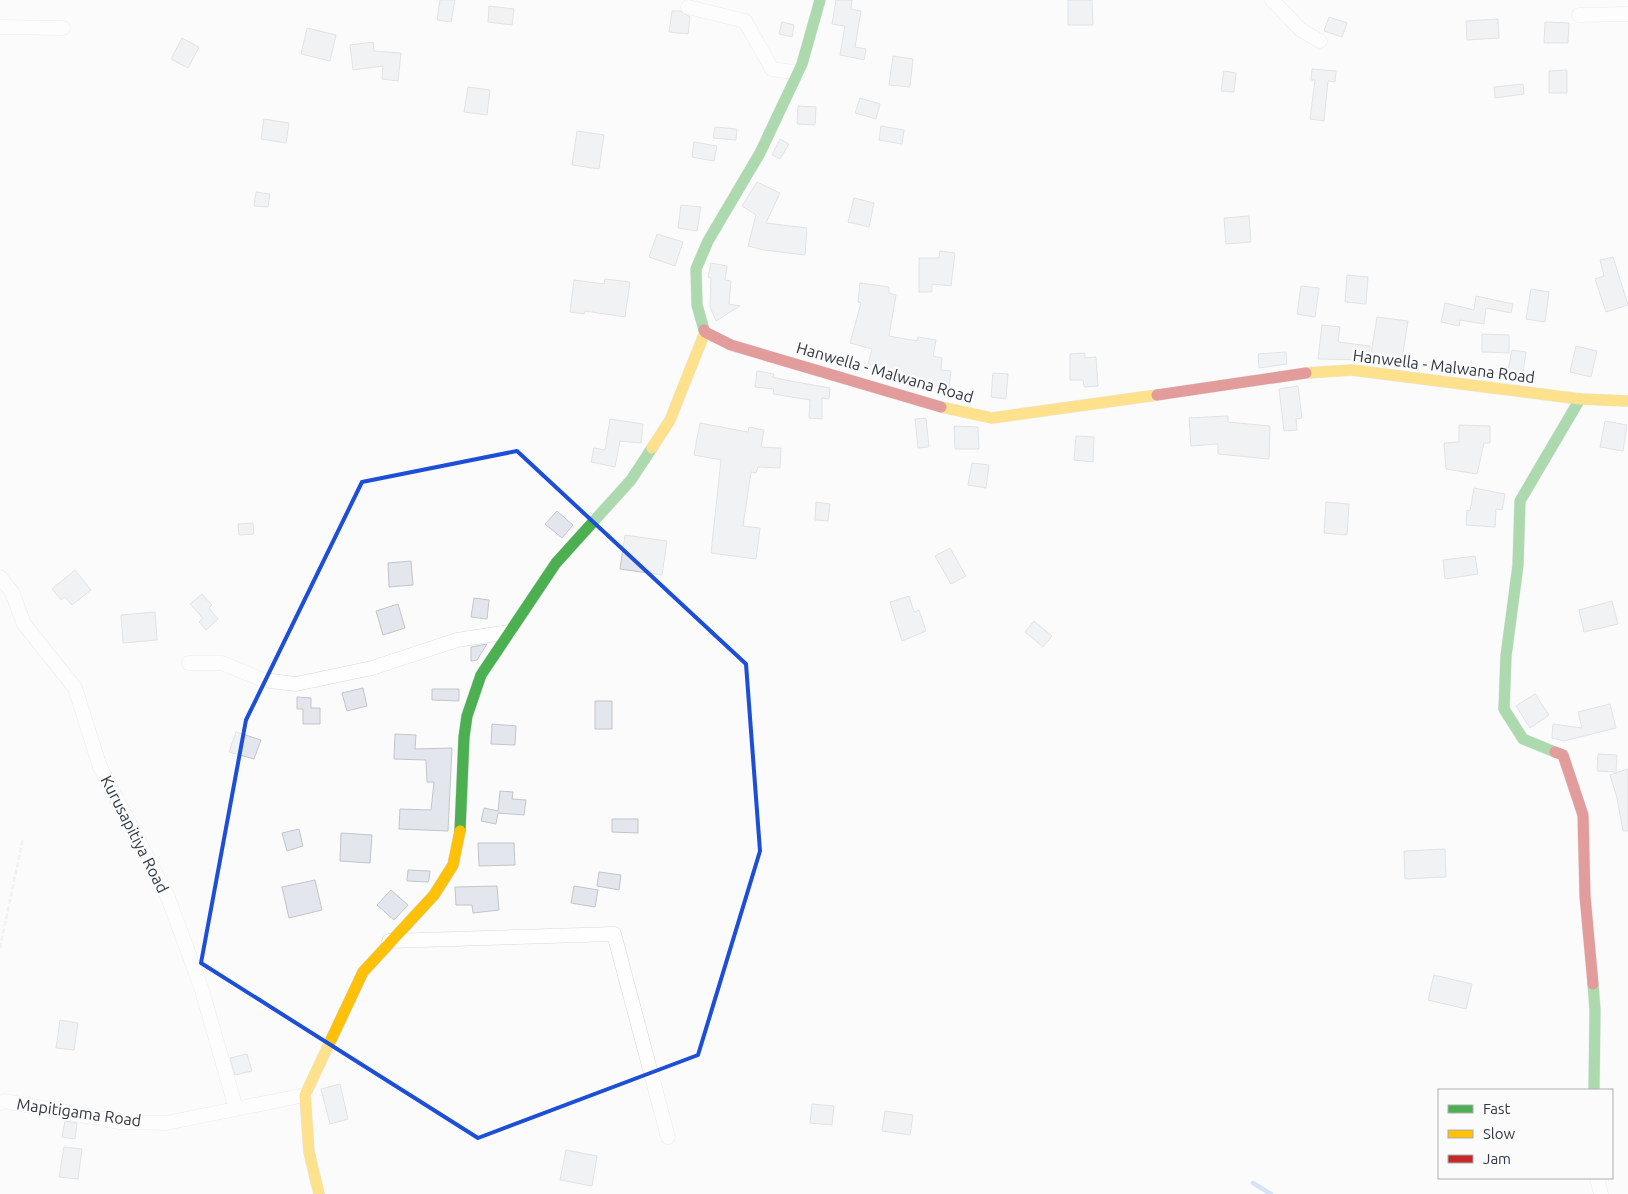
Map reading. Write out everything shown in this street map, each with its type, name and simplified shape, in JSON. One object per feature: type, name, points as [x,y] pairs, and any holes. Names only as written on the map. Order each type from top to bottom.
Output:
[{"type":"street","points":[[319,1194],[309,1152],[305,1095],[363,972],[389,941],[434,895],[453,865],[461,828],[464,737],[467,716],[481,675],[556,563],[631,480],[670,420],[705,332],[696,306],[696,269],[708,241],[760,153],[798,73],[820,0]]},
{"type":"street","points":[[1272,0],[1301,30],[1320,41]]},
{"type":"street","points":[[688,7],[745,21],[772,69],[798,73]]},
{"type":"street","points":[[1579,14],[1628,14]]},
{"type":"street","points":[[0,27],[63,28]]},
{"type":"street","name":"Hanwella - Malwana Road","points":[[705,332],[731,345],[926,404],[992,418],[1048,412],[1293,375],[1352,370],[1580,399],[1628,401]]},
{"type":"street","points":[[1580,399],[1520,501],[1518,565],[1506,656],[1504,709],[1523,739],[1563,755],[1583,814],[1585,896],[1595,1010],[1594,1089]]},
{"type":"street","name":"Kurusapitiya Road","points":[[0,577],[12,592],[24,624],[75,688],[100,767],[168,895],[201,987],[236,1109]]},
{"type":"street","points":[[189,663],[222,663],[263,680],[296,684],[372,668],[457,640],[509,632]]},
{"type":"street","points":[[389,941],[614,934],[668,1137]]},
{"type":"street","name":"Mapitigama Road","points":[[0,1102],[4,1101],[120,1122],[166,1123],[305,1095]]},
{"type":"street","points":[[1597,1179],[1601,1194]]},
{"type":"path","points":[[0,948],[23,838]]},
{"type":"highlighted area","points":[[517,451],[746,664],[760,851],[698,1055],[478,1138],[201,963],[246,720],[362,482]]},
{"type":"building","points":[[440,0],[455,0],[451,22],[437,20]]},
{"type":"building","points":[[836,0],[852,0],[851,9],[861,11],[855,47],[866,49],[864,60],[840,55],[845,26],[832,24]]},
{"type":"building","points":[[1068,0],[1092,0],[1093,25],[1068,25]]},
{"type":"building","points":[[489,6],[514,9],[512,25],[488,22]]},
{"type":"building","points":[[672,11],[681,11],[690,17],[688,34],[669,32]]},
{"type":"building","points":[[1329,17],[1347,23],[1342,37],[1324,31]]},
{"type":"building","points":[[1498,19],[1499,38],[1467,40],[1466,21]]},
{"type":"building","points":[[782,22],[794,25],[792,37],[779,34]]},
{"type":"building","points":[[1545,22],[1569,23],[1568,43],[1544,43]]},
{"type":"building","points":[[307,28],[336,35],[330,61],[301,54]]},
{"type":"building","points":[[182,38],[199,47],[188,68],[171,59]]},
{"type":"building","points":[[373,42],[374,51],[401,53],[398,81],[382,79],[383,66],[353,70],[350,45]]},
{"type":"building","points":[[893,56],[913,59],[910,87],[889,85]]},
{"type":"building","points":[[1312,69],[1336,71],[1335,82],[1328,81],[1324,121],[1310,119],[1315,80],[1311,80]]},
{"type":"building","points":[[1567,70],[1567,93],[1549,93],[1549,71]]},
{"type":"building","points":[[1224,71],[1236,73],[1234,92],[1221,91]]},
{"type":"building","points":[[1523,84],[1524,94],[1495,98],[1494,87]]},
{"type":"building","points":[[468,87],[490,90],[487,115],[464,112]]},
{"type":"building","points":[[860,98],[880,104],[876,119],[855,113]]},
{"type":"building","points":[[798,106],[816,107],[815,125],[797,124]]},
{"type":"building","points":[[264,119],[289,123],[286,143],[261,139]]},
{"type":"building","points":[[881,126],[904,130],[902,144],[879,140]]},
{"type":"building","points":[[715,127],[737,129],[736,140],[713,138]]},
{"type":"building","points":[[577,131],[604,135],[599,169],[572,165]]},
{"type":"building","points":[[780,139],[789,144],[780,159],[772,155]]},
{"type":"building","points":[[694,142],[717,146],[714,161],[692,157]]},
{"type":"building","points":[[757,182],[780,193],[766,223],[807,228],[805,255],[748,246],[756,215],[742,206]]},
{"type":"building","points":[[256,192],[270,194],[268,207],[254,206]]},
{"type":"building","points":[[854,198],[874,203],[869,227],[848,222]]},
{"type":"building","points":[[681,205],[701,207],[697,231],[678,228]]},
{"type":"building","points":[[1249,216],[1251,242],[1226,244],[1224,218]]},
{"type":"building","points":[[657,234],[683,242],[675,266],[649,257]]},
{"type":"building","points":[[940,251],[955,253],[951,286],[932,284],[932,292],[919,292],[919,258],[939,258]]},
{"type":"building","points":[[1613,257],[1628,305],[1606,312],[1595,279],[1604,276],[1600,260]]},
{"type":"building","points":[[711,263],[727,266],[725,280],[731,281],[729,304],[740,306],[716,321],[710,307],[711,278],[708,277]]},
{"type":"building","points":[[1347,275],[1368,277],[1366,304],[1345,302]]},
{"type":"building","points":[[605,279],[630,282],[625,317],[585,311],[584,314],[570,312],[574,280],[604,284]]},
{"type":"building","points":[[860,283],[889,287],[889,293],[896,295],[889,336],[917,341],[918,337],[936,340],[933,356],[942,358],[941,370],[951,371],[949,387],[921,384],[867,368],[872,349],[850,343],[861,303],[858,302]]},
{"type":"building","points":[[1301,286],[1319,288],[1315,317],[1297,314]]},
{"type":"building","points":[[1531,289],[1549,292],[1545,322],[1526,319]]},
{"type":"building","points":[[1476,296],[1513,304],[1511,313],[1486,308],[1484,324],[1460,320],[1459,326],[1441,322],[1445,303],[1474,310]]},
{"type":"building","points":[[1377,317],[1408,321],[1402,359],[1371,354]]},
{"type":"building","points":[[1322,325],[1340,327],[1338,342],[1370,346],[1369,360],[1318,359]]},
{"type":"building","points":[[1482,334],[1509,335],[1509,353],[1482,352]]},
{"type":"building","points":[[1576,346],[1597,351],[1591,377],[1570,372]]},
{"type":"building","points":[[1512,350],[1526,352],[1523,373],[1508,370]]},
{"type":"building","points":[[1286,352],[1287,364],[1259,368],[1258,354]]},
{"type":"building","points":[[1085,353],[1085,358],[1096,357],[1098,386],[1084,387],[1083,380],[1070,380],[1070,354]]},
{"type":"building","points":[[757,371],[774,374],[773,377],[785,380],[830,388],[829,399],[822,398],[822,419],[809,418],[810,400],[773,394],[774,389],[755,387]]},
{"type":"building","points":[[993,373],[1008,374],[1006,399],[991,397]]},
{"type":"building","points":[[1298,386],[1302,418],[1296,419],[1297,430],[1284,431],[1279,389]]},
{"type":"building","points":[[1228,416],[1228,422],[1270,426],[1269,459],[1218,454],[1218,444],[1191,446],[1189,418]]},
{"type":"building","points":[[926,418],[929,447],[918,448],[915,419]]},
{"type":"building","points":[[610,419],[643,424],[641,443],[620,441],[615,467],[591,462],[594,448],[605,450]]},
{"type":"building","points":[[1605,421],[1627,425],[1623,451],[1600,447]]},
{"type":"building","points":[[700,423],[748,432],[749,427],[764,430],[761,447],[781,448],[780,468],[758,467],[756,473],[751,472],[743,526],[760,528],[756,559],[711,553],[721,460],[694,455]]},
{"type":"building","points":[[1459,425],[1490,426],[1490,443],[1484,443],[1477,474],[1446,469],[1444,443],[1459,442]]},
{"type":"building","points":[[954,426],[978,427],[979,449],[955,449]]},
{"type":"building","points":[[1076,436],[1094,437],[1093,462],[1074,460]]},
{"type":"building","points":[[972,463],[989,465],[986,488],[968,485]]},
{"type":"building","points":[[1474,488],[1505,494],[1502,510],[1496,509],[1495,527],[1466,525],[1467,510],[1470,511]]},
{"type":"building","points":[[816,502],[830,504],[828,521],[815,520]]},
{"type":"building","points":[[1326,502],[1349,504],[1347,535],[1324,533]]},
{"type":"building","points":[[557,511],[573,525],[562,538],[545,524]]},
{"type":"building","points":[[253,523],[254,534],[239,535],[238,524]]},
{"type":"building","points":[[625,535],[667,541],[662,575],[620,569]]},
{"type":"building","points":[[950,548],[966,576],[951,584],[935,556]]},
{"type":"building","points":[[1475,556],[1478,574],[1445,579],[1443,560]]},
{"type":"building","points":[[411,561],[413,585],[389,587],[388,563]]},
{"type":"building","points":[[75,570],[91,590],[72,605],[65,597],[61,600],[52,589]]},
{"type":"building","points":[[202,594],[212,605],[209,608],[218,619],[206,630],[199,622],[203,618],[190,604]]},
{"type":"building","points":[[909,596],[914,612],[919,610],[926,631],[902,641],[890,602]]},
{"type":"building","points":[[474,598],[489,600],[487,619],[471,617]]},
{"type":"building","points":[[1612,601],[1618,624],[1584,632],[1579,610]]},
{"type":"building","points":[[398,604],[405,628],[383,635],[376,611]]},
{"type":"building","points":[[155,612],[157,640],[123,643],[121,615]]},
{"type":"building","points":[[1034,621],[1052,636],[1043,647],[1025,632]]},
{"type":"building","points":[[487,644],[477,660],[471,661],[471,647]]},
{"type":"building","points":[[363,688],[367,706],[347,711],[342,693]]},
{"type":"building","points":[[432,689],[459,689],[459,701],[432,700]]},
{"type":"building","points":[[1535,694],[1549,715],[1530,728],[1516,706]]},
{"type":"building","points":[[297,697],[311,698],[311,708],[320,708],[320,724],[303,724],[303,709],[297,709]]},
{"type":"building","points":[[595,701],[612,701],[612,729],[595,729]]},
{"type":"building","points":[[1610,704],[1616,728],[1564,741],[1552,738],[1553,724],[1582,728],[1578,712]]},
{"type":"building","points":[[492,724],[516,726],[515,745],[491,744]]},
{"type":"building","points":[[236,732],[261,740],[254,759],[229,752]]},
{"type":"building","points":[[395,734],[416,735],[415,749],[452,748],[448,831],[399,829],[400,809],[431,810],[434,782],[427,782],[426,760],[394,759]]},
{"type":"building","points":[[1598,754],[1617,755],[1616,772],[1597,771]]},
{"type":"building","points":[[1628,769],[1628,831],[1623,831],[1617,798],[1610,775]]},
{"type":"building","points":[[500,791],[513,792],[512,799],[526,800],[524,815],[498,813],[496,824],[481,821],[484,808],[498,811]]},
{"type":"building","points":[[612,819],[638,819],[638,833],[612,832]]},
{"type":"building","points":[[299,829],[303,846],[287,851],[282,833]]},
{"type":"building","points":[[341,833],[372,835],[370,863],[340,861]]},
{"type":"building","points":[[478,843],[514,843],[515,865],[479,866]]},
{"type":"building","points":[[1445,849],[1446,877],[1405,879],[1404,851]]},
{"type":"building","points":[[408,870],[430,871],[428,882],[407,881]]},
{"type":"building","points":[[599,872],[621,875],[619,890],[597,886]]},
{"type":"building","points":[[315,880],[322,910],[289,918],[282,887]]},
{"type":"building","points":[[497,886],[499,910],[473,913],[472,905],[456,905],[455,887]]},
{"type":"building","points":[[574,886],[598,890],[595,907],[571,903]]},
{"type":"building","points":[[391,890],[408,905],[394,920],[377,905]]},
{"type":"building","points":[[1434,975],[1472,984],[1466,1009],[1428,1000]]},
{"type":"building","points":[[60,1020],[78,1023],[74,1050],[56,1048]]},
{"type":"building","points":[[247,1054],[252,1071],[235,1075],[230,1058]]},
{"type":"building","points":[[340,1084],[348,1119],[330,1124],[321,1089]]},
{"type":"building","points":[[812,1104],[834,1106],[832,1125],[810,1123]]},
{"type":"building","points":[[885,1111],[913,1115],[910,1135],[882,1131]]},
{"type":"building","points":[[65,1121],[77,1123],[75,1139],[62,1137]]},
{"type":"building","points":[[64,1147],[82,1149],[78,1179],[59,1177]]},
{"type":"building","points":[[566,1150],[597,1156],[592,1186],[560,1180]]},
{"type":"waterway","points":[[1253,1183],[1271,1194]]},
{"type":"traffic: fast","points":[[704,330],[697,305],[696,269],[708,241],[760,153],[802,64],[820,0]]},
{"type":"traffic: fast","points":[[1555,752],[1523,739],[1504,709],[1506,656],[1518,565],[1520,501],[1580,399]]},
{"type":"traffic: fast","points":[[460,831],[464,737],[467,716],[481,675],[556,563],[631,480],[652,448]]},
{"type":"traffic: fast","points":[[1593,984],[1595,1010],[1594,1089]]},
{"type":"traffic: slow","points":[[652,448],[670,420],[705,332]]},
{"type":"traffic: slow","points":[[1306,373],[1352,370],[1580,399],[1628,401]]},
{"type":"traffic: slow","points":[[941,407],[992,418],[1157,395]]},
{"type":"traffic: slow","points":[[319,1194],[309,1152],[305,1095],[363,972],[434,895],[453,865],[460,831]]},
{"type":"traffic: jam","points":[[704,330],[731,345],[941,407]]},
{"type":"traffic: jam","points":[[1157,395],[1306,373]]},
{"type":"traffic: jam","points":[[1555,752],[1563,755],[1583,815],[1585,896],[1593,984]]}]
